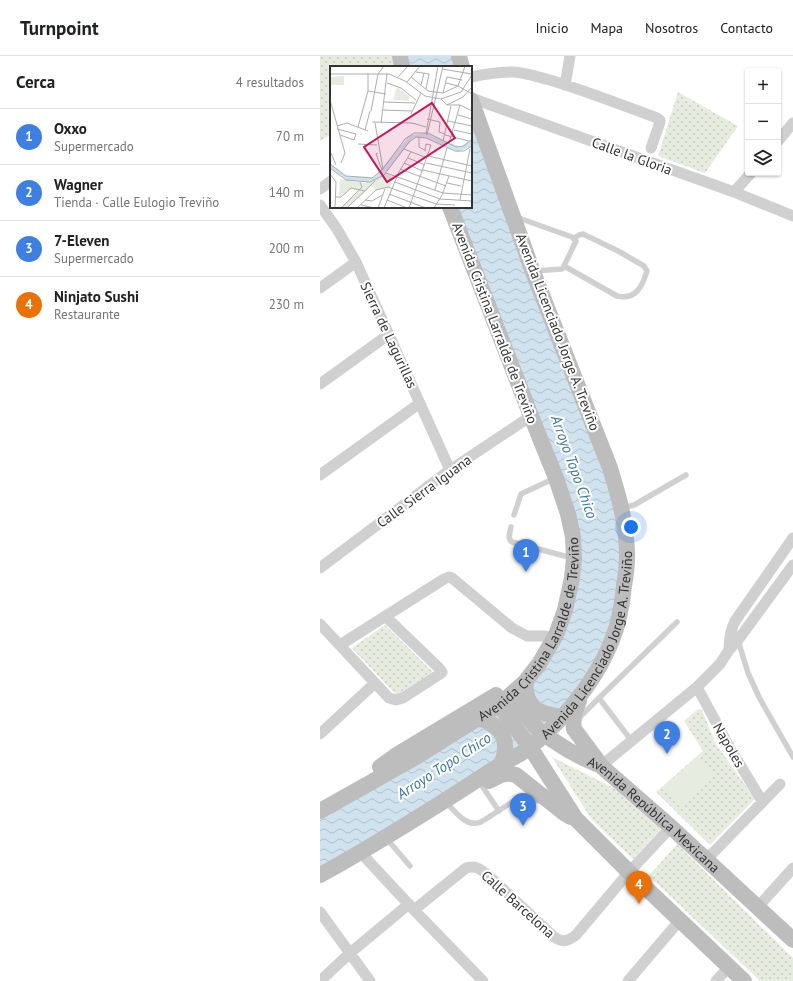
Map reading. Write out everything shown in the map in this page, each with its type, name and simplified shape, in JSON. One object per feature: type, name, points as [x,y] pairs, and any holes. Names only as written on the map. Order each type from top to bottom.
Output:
[{"type":"main road","points":[[400,56],[402,66]]},
{"type":"main road","name":"Avenida Licenciado Jorge A. Treviño","points":[[320,875],[445,801],[541,732],[561,719],[574,714],[583,691],[604,658],[618,622],[627,569],[626,539],[618,494],[610,468],[533,272],[472,102]]},
{"type":"main road","name":"Avenida Cristina Larralde de Treviño","points":[[320,811],[482,719],[506,703],[525,686],[556,635],[565,610],[572,578],[574,558],[573,537],[568,514],[556,478],[450,208]]},
{"type":"main road","points":[[345,796],[360,781],[398,754],[502,691],[510,684],[523,670],[546,636],[572,578]]},
{"type":"main road","points":[[525,686],[527,698],[534,707],[561,719],[574,729],[601,766]]},
{"type":"main road","points":[[506,703],[527,743],[576,819],[629,872],[744,981]]},
{"type":"main road","name":"Avenida República Mexicana","points":[[506,703],[541,732],[568,750],[601,766],[707,859],[793,940]]},
{"type":"main road","points":[[482,719],[497,728],[504,740],[505,746],[503,760]]},
{"type":"main road","points":[[465,788],[482,786],[501,774],[508,773],[516,775],[564,814],[576,819]]},
{"type":"street","points":[[565,85],[570,56]]},
{"type":"street","points":[[472,78],[514,72],[526,74],[565,85],[659,119],[660,122],[651,148]]},
{"type":"street","name":"Calle la Gloria","points":[[472,99],[734,192],[793,216]]},
{"type":"street","points":[[779,140],[793,123]]},
{"type":"street","points":[[734,192],[748,176]]},
{"type":"street","points":[[320,189],[330,182]]},
{"type":"street","name":"Sierra de Lagurillas","points":[[320,205],[337,229],[356,262],[450,470]]},
{"type":"street","points":[[320,288],[356,262]]},
{"type":"street","points":[[320,384],[388,335]]},
{"type":"street","points":[[320,475],[420,403]]},
{"type":"street","name":"Calle Sierra Iguana","points":[[320,568],[450,470],[531,416]]},
{"type":"street","points":[[601,766],[696,687],[720,664],[729,650],[734,636],[735,621],[793,538]]},
{"type":"street","points":[[734,636],[793,565]]},
{"type":"street","points":[[340,645],[449,577],[512,628],[526,636],[546,636]]},
{"type":"street","points":[[320,624],[389,698],[396,700],[403,698],[442,672],[385,616]]},
{"type":"street","points":[[320,734],[375,683]]},
{"type":"street","name":"Napoles","points":[[696,687],[762,802]]},
{"type":"street","points":[[707,859],[780,784]]},
{"type":"street","points":[[629,872],[671,827]]},
{"type":"street","points":[[361,852],[411,907],[483,981]]},
{"type":"street","name":"Calle Barcelona","points":[[411,907],[466,868],[472,866],[488,875],[557,940],[566,941],[576,935],[629,872]]},
{"type":"street","points":[[758,908],[793,868]]},
{"type":"street","points":[[320,981],[350,953],[411,907]]},
{"type":"street","points":[[320,912],[370,981]]},
{"type":"street","points":[[628,981],[680,920]]},
{"type":"street","points":[[716,981],[729,967]]},
{"type":"lane","points":[[513,216],[574,238]]},
{"type":"lane","points":[[564,266],[617,296],[626,298],[634,295],[642,284],[646,271],[644,266],[620,252],[583,234],[574,238]]},
{"type":"lane","points":[[533,272],[561,269],[576,242],[574,238]]},
{"type":"lane","points":[[621,508],[634,505],[686,475]]},
{"type":"lane","points":[[514,515],[521,494],[556,478]]},
{"type":"lane","points":[[511,527],[509,537],[510,541],[512,542],[574,558]]},
{"type":"lane","points":[[561,719],[599,698],[677,622]]},
{"type":"lane","points":[[734,636],[760,699],[793,757]]},
{"type":"lane","points":[[599,698],[631,740]]},
{"type":"lane","points":[[482,786],[498,811]]},
{"type":"lane","points":[[445,801],[467,822],[476,824],[517,798],[533,799],[553,804]]},
{"type":"lane","points":[[386,837],[410,866]]},
{"type":"shaded area","points":[[320,56],[401,56],[403,66],[330,66],[330,136],[320,141]]},
{"type":"shaded area","points":[[678,92],[738,126],[705,173],[658,156]]},
{"type":"shaded area","points":[[385,625],[435,674],[399,698],[352,648]]},
{"type":"shaded area","points":[[698,709],[702,710],[716,744],[755,799],[710,845],[656,792],[703,751],[684,721]]},
{"type":"shaded area","points":[[698,756],[714,773],[680,805],[662,788]]},
{"type":"shaded area","points":[[552,757],[614,788],[661,829],[633,859],[592,820]]},
{"type":"shaded area","points":[[677,844],[793,958],[793,981],[760,981],[649,876]]},
{"type":"water","points":[[400,56],[458,56],[461,66],[402,66]]},
{"type":"water","name":"Arroyo Topo Chico","points":[[472,100],[621,508],[618,622],[563,717],[320,875],[320,811],[510,696],[556,635],[573,537],[450,208],[472,208]]},
{"type":"place","name":"Oxxo","points":[[526,572]]},
{"type":"place","name":"Wagner","points":[[667,754]]},
{"type":"place","name":"7-Eleven","points":[[523,826]]},
{"type":"place","name":"Ninjato Sushi","points":[[639,904]]}]
